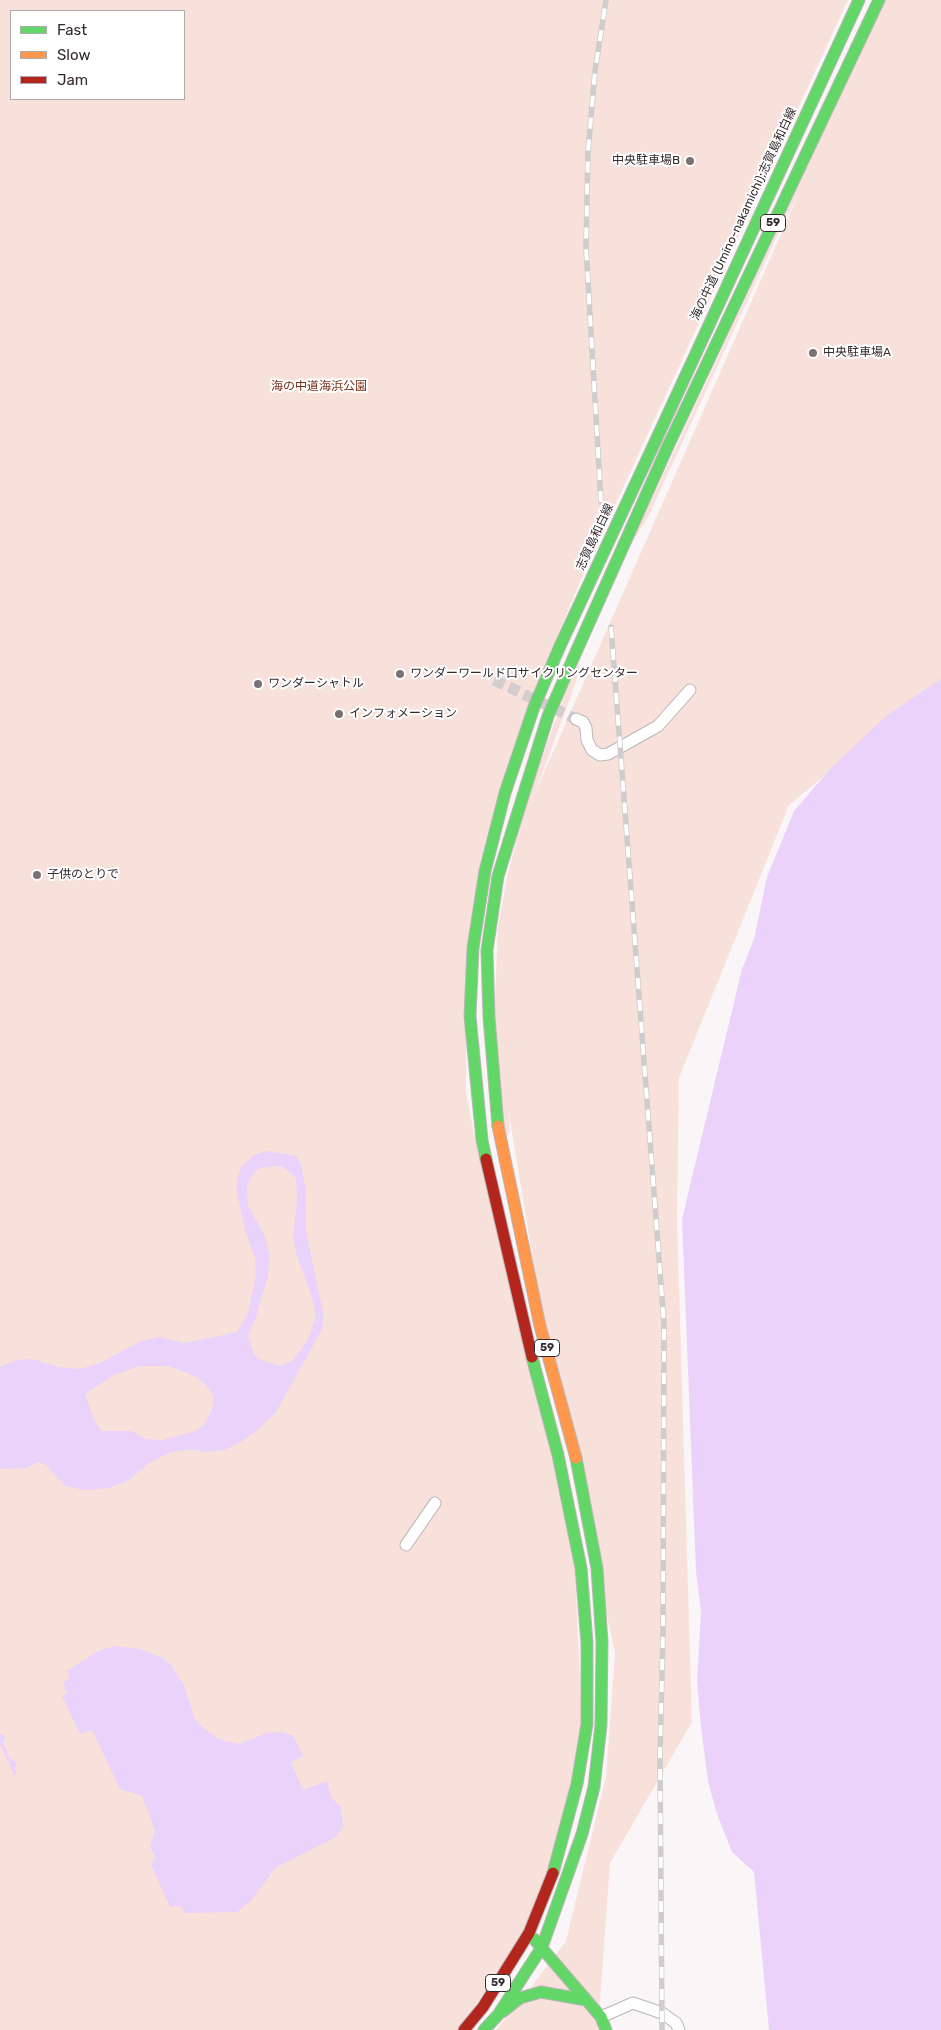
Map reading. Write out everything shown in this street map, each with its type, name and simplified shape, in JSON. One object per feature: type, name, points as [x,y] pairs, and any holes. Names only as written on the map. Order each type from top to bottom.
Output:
[{"type":"main road","name":"海の中道 (Umino-nakamichi);志賀島和白線","points":[[656,440],[712,315],[859,0]]},
{"type":"main road","name":"59","points":[[484,2030],[498,2015],[542,1947],[570,1872],[594,1787],[604,1682],[601,1610],[596,1568],[575,1451],[540,1326],[499,1137],[489,1017],[488,950],[498,876],[548,716],[668,446],[879,0]]},
{"type":"main road","name":"志賀島和白線","points":[[529,1933],[558,1861],[577,1784],[586,1724],[585,1613],[581,1568],[558,1455],[525,1329],[482,1140],[470,1016],[473,948],[485,871],[511,776],[534,707],[560,646],[656,440]]},
{"type":"main road","name":"59","points":[[464,2030],[483,2007],[529,1933]]},
{"type":"main road","points":[[529,1933],[600,2017],[606,2030]]},
{"type":"main road","points":[[498,2015],[520,1998],[541,1992],[586,2000]]},
{"type":"street","points":[[576,719],[583,722],[586,728],[587,740],[592,750],[600,755],[608,754],[658,726],[690,690]]},
{"type":"street","points":[[406,1545],[435,1503]]},
{"type":"street","points":[[600,2017],[633,2003],[662,2013],[676,2023],[679,2030]]},
{"type":"green space","name":"海の中道海浜公園","points":[[0,0],[848,0],[586,568],[526,710],[466,975],[466,1092],[474,1134],[552,1450],[575,1572],[582,1722],[563,1827],[527,1928],[459,2030],[0,2030]]},
{"type":"green space","points":[[885,0],[941,0],[941,688],[888,723],[789,805],[679,1078],[677,1217],[692,1722],[610,1863],[598,2030],[496,2030],[566,1941],[606,1777],[615,1653],[541,1309],[508,1108],[510,1131],[505,1140],[494,1023],[498,927],[507,878],[526,802],[569,682],[581,661],[575,685],[535,793],[800,191],[779,232],[649,515],[628,550]]},
{"type":"shaded area","points":[[941,679],[941,2030],[769,2030],[754,1872],[732,1852],[717,1814],[708,1781],[701,1727],[697,1681],[701,1612],[696,1572],[682,1219],[742,969],[754,939],[767,877],[794,811],[830,769],[886,716]]},
{"type":"shaded area","points":[[267,1151],[296,1156],[301,1165],[306,1190],[306,1232],[324,1316],[322,1329],[276,1412],[254,1433],[224,1450],[206,1452],[190,1449],[169,1453],[149,1463],[128,1481],[108,1488],[83,1490],[65,1486],[46,1465],[37,1462],[26,1468],[0,1469],[0,1367],[16,1360],[33,1359],[58,1367],[80,1369],[100,1363],[141,1341],[159,1337],[185,1343],[237,1332],[248,1313],[256,1275],[255,1259],[245,1230],[236,1188],[241,1167],[255,1154]],"holes":[[[283,1167],[296,1178],[297,1201],[293,1236],[296,1253],[316,1315],[309,1337],[299,1352],[291,1362],[280,1366],[261,1360],[254,1354],[248,1336],[256,1317],[268,1276],[270,1256],[265,1237],[248,1205],[247,1186],[253,1174],[261,1168]],[[140,1366],[168,1366],[195,1376],[205,1384],[213,1395],[213,1407],[204,1425],[196,1431],[162,1440],[146,1439],[131,1431],[101,1431],[94,1419],[85,1394],[114,1375]]]},
{"type":"shaded area","points":[[115,1646],[140,1649],[163,1658],[171,1665],[184,1685],[195,1719],[215,1737],[240,1744],[267,1733],[280,1732],[293,1735],[303,1756],[291,1762],[303,1790],[327,1781],[332,1799],[341,1806],[343,1827],[336,1837],[275,1868],[251,1901],[237,1912],[185,1913],[181,1906],[170,1907],[151,1865],[155,1857],[150,1846],[155,1831],[142,1796],[120,1789],[92,1730],[80,1734],[62,1696],[67,1693],[63,1682],[70,1678],[67,1671],[98,1651]]},
{"type":"shaded area","points":[[0,1733],[5,1736],[3,1743],[10,1759],[17,1762],[15,1769],[17,1774],[14,1775],[0,1744]]},
{"type":"tunnel","points":[[494,680],[576,719]]},
{"type":"railway","points":[[601,502],[586,247],[588,152],[595,71],[606,0]]},
{"type":"railway","points":[[611,627],[664,1324],[663,1633],[660,1756],[662,2030]]},
{"type":"traffic: fast","points":[[656,440],[859,0]]},
{"type":"traffic: fast","points":[[668,446],[879,0]]},
{"type":"traffic: fast","points":[[560,646],[656,440]]},
{"type":"traffic: fast","points":[[576,652],[668,446]]},
{"type":"traffic: fast","points":[[486,1159],[482,1140],[470,1016],[473,948],[485,871],[505,793],[534,707],[560,646]]},
{"type":"traffic: fast","points":[[498,1126],[489,1017],[487,950],[498,876],[548,716],[576,652]]},
{"type":"traffic: fast","points":[[532,1357],[558,1455],[581,1568],[587,1643],[587,1724],[577,1784],[553,1873]]},
{"type":"traffic: fast","points":[[484,2030],[498,2015],[542,1947],[582,1834],[594,1787],[601,1725],[602,1642],[597,1568],[576,1458]]},
{"type":"traffic: fast","points":[[534,1939],[601,2017],[606,2030]]},
{"type":"traffic: fast","points":[[502,2012],[520,1998],[541,1992],[586,2000]]},
{"type":"traffic: slow","points":[[498,1126],[540,1326],[576,1458]]},
{"type":"traffic: jam","points":[[486,1159],[532,1357]]},
{"type":"traffic: jam","points":[[464,2030],[483,2007],[529,1933],[553,1873]]},
{"type":"place","name":"中央駐車場B","points":[[690,161]]},
{"type":"place","name":"中央駐車場A","points":[[813,353]]},
{"type":"place","name":"ワンダーワールド口サイクリングセンター","points":[[400,674]]},
{"type":"place","name":"ワンダーシャトル","points":[[258,684]]},
{"type":"place","name":"インフォメーション","points":[[339,714]]},
{"type":"place","name":"子供のとりで","points":[[37,875]]}]
